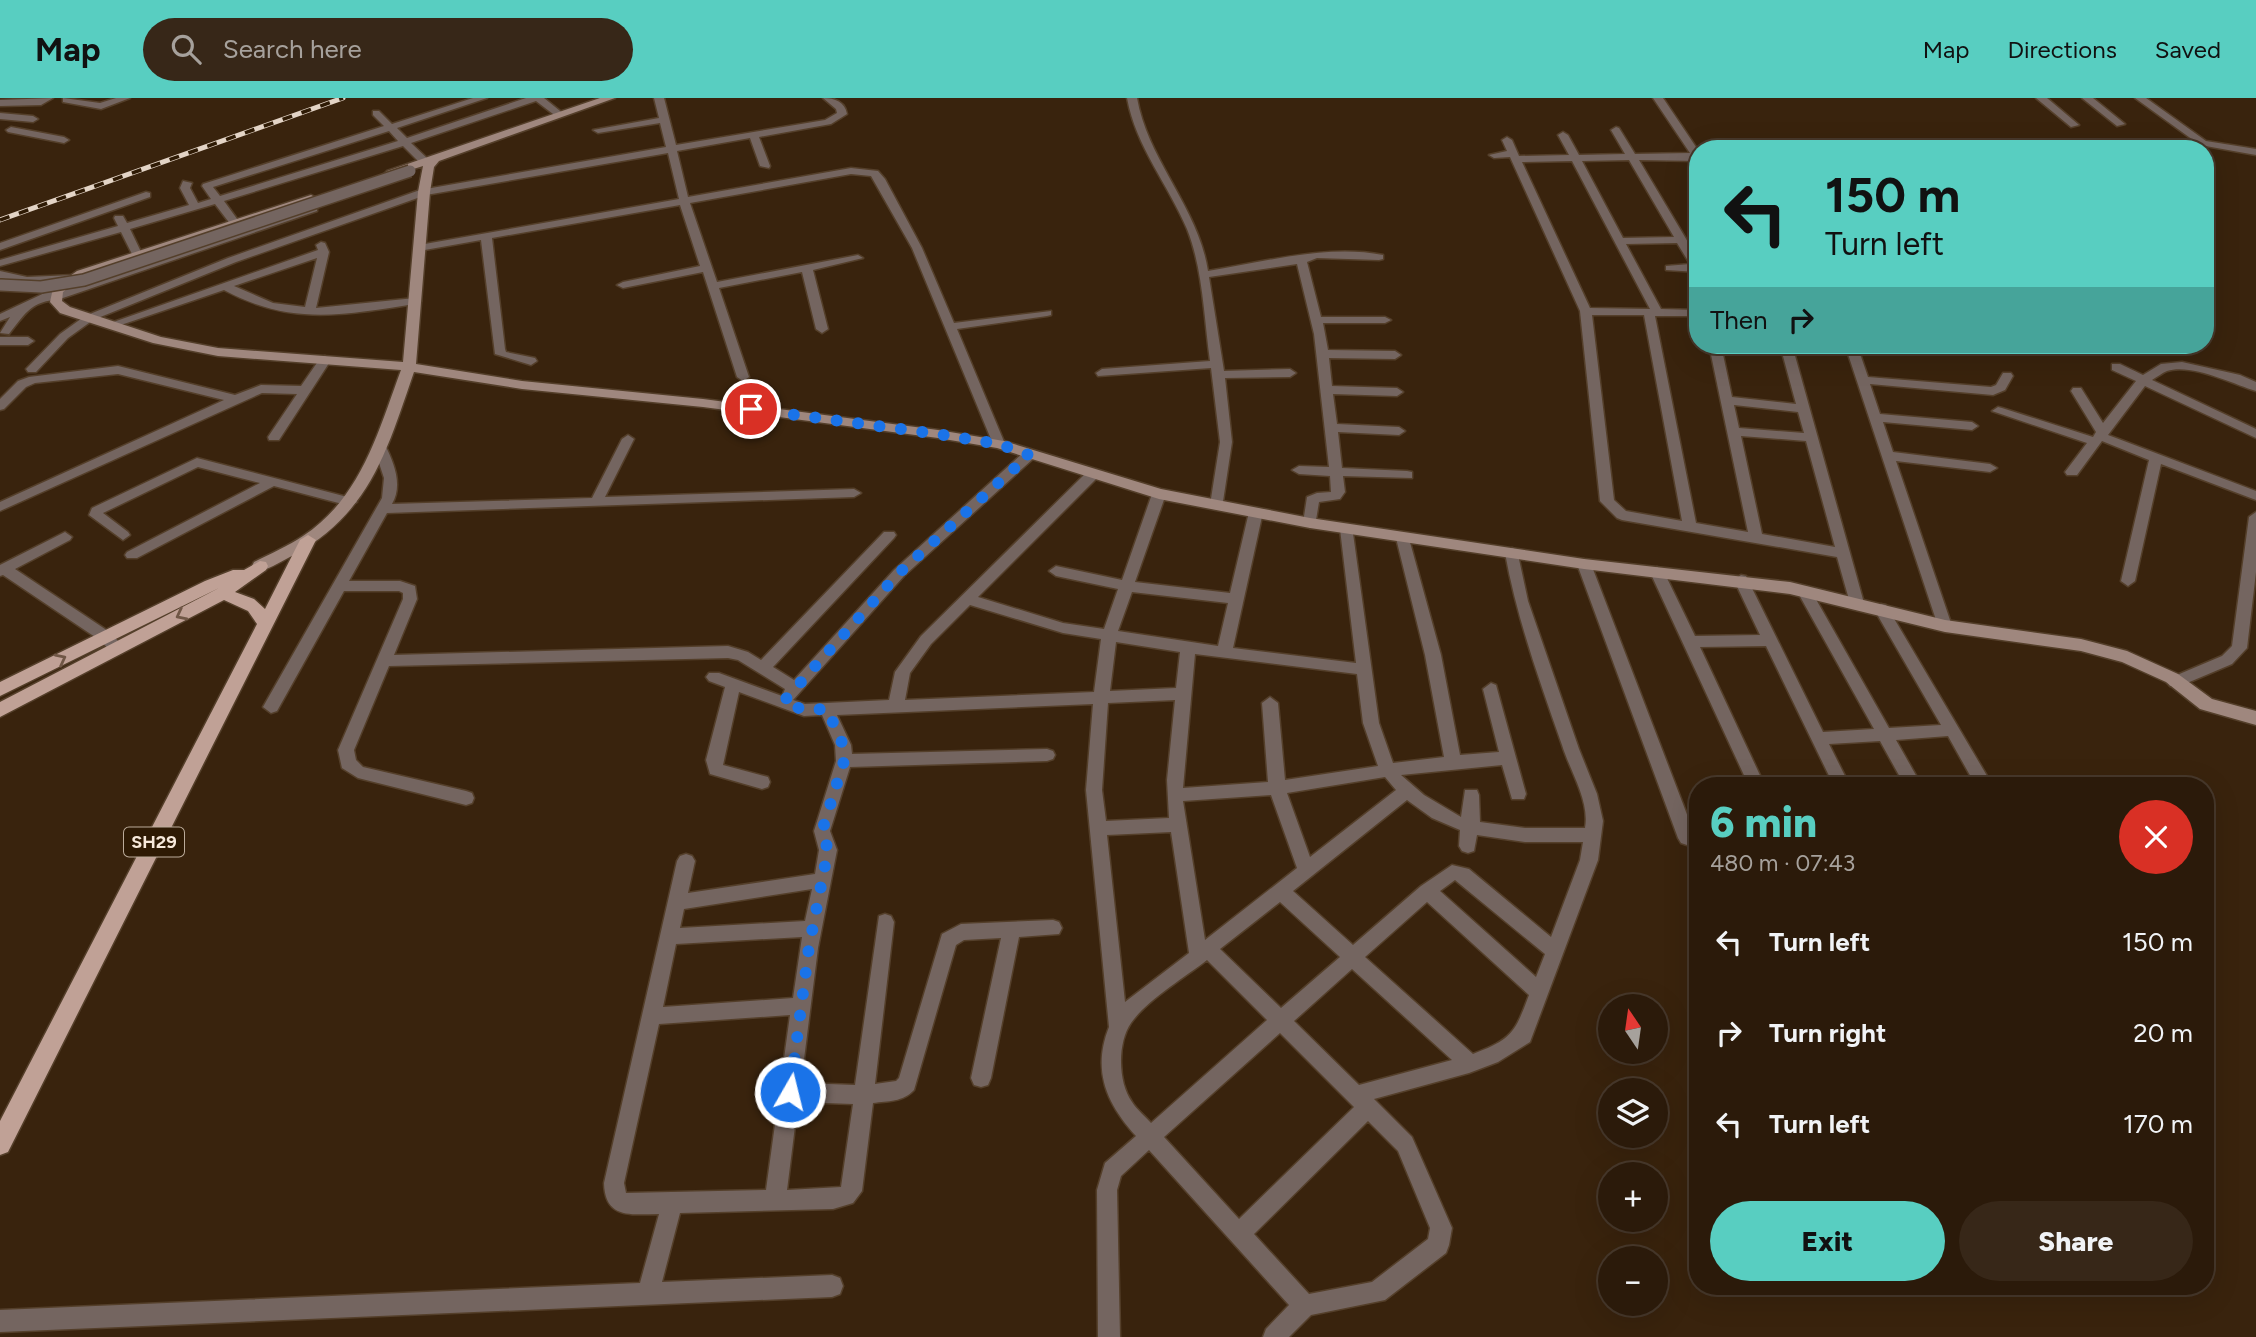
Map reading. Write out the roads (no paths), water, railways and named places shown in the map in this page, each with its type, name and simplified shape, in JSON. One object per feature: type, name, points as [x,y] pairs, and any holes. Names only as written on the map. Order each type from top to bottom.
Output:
[{"type":"main road","points":[[610,98],[430,161],[137,254],[75,278],[57,294],[56,302],[65,310],[158,340],[218,352],[409,367],[522,385],[716,404],[999,444],[1159,494],[1310,523],[1584,564],[1741,580],[1804,591],[1945,626],[2081,645],[2154,668],[2206,704],[2256,718]]},
{"type":"main road","points":[[0,710],[211,585],[260,566],[309,540],[350,502],[361,487],[380,448],[409,367],[424,192],[430,161]]},
{"type":"main road","name":"SH29","points":[[0,1144],[309,540]]},
{"type":"main road","points":[[0,690],[222,594],[260,566]]},
{"type":"main road","points":[[222,594],[253,604],[260,610],[265,624]]},
{"type":"street","points":[[0,103],[41,102],[48,98]]},
{"type":"street","points":[[66,100],[102,106],[125,98]]},
{"type":"street","points":[[235,223],[207,188],[210,184],[482,98]]},
{"type":"street","points":[[0,263],[218,201],[407,143],[537,98],[560,115]]},
{"type":"street","points":[[659,98],[684,200],[743,377]]},
{"type":"street","points":[[32,369],[64,336],[89,318],[140,295],[424,192],[838,118],[842,114],[841,108],[828,98]]},
{"type":"street","points":[[1132,98],[1140,131],[1177,193],[1193,227],[1218,369],[1226,442],[1217,505]]},
{"type":"street","points":[[1658,98],[1689,145]]},
{"type":"street","points":[[2041,98],[2074,125]]},
{"type":"street","points":[[2087,98],[2120,124]]},
{"type":"street","points":[[2140,98],[2199,140]]},
{"type":"street","points":[[376,113],[430,161]]},
{"type":"street","points":[[0,117],[33,119]]},
{"type":"street","points":[[598,130],[664,120]]},
{"type":"street","points":[[11,130],[64,140]]},
{"type":"street","points":[[1616,131],[1689,255]]},
{"type":"street","points":[[753,135],[765,166]]},
{"type":"street","points":[[1563,135],[1620,241],[1653,312],[1690,527]]},
{"type":"street","points":[[1507,140],[1586,312],[1607,501],[1622,515],[1843,553]]},
{"type":"street","points":[[2214,145],[2256,152]]},
{"type":"street","points":[[1494,155],[1577,158],[1689,157]]},
{"type":"street","points":[[0,285],[41,287],[84,280],[410,171]]},
{"type":"street","points":[[419,248],[851,171],[874,173],[880,179],[917,247],[999,444]]},
{"type":"street","points":[[187,183],[185,188],[195,207]]},
{"type":"street","points":[[0,318],[57,294],[374,189]]},
{"type":"street","points":[[0,247],[146,195]]},
{"type":"street","points":[[114,206],[137,254]]},
{"type":"street","points":[[291,217],[322,246],[324,252],[309,313]]},
{"type":"street","points":[[486,236],[499,349],[501,354],[510,358],[531,361]]},
{"type":"street","points":[[1620,241],[1680,240]]},
{"type":"street","points":[[111,325],[324,252]]},
{"type":"street","points":[[1203,275],[1301,260],[1316,255],[1378,257]]},
{"type":"street","points":[[713,286],[858,258]]},
{"type":"street","points":[[1301,260],[1323,354],[1338,492],[1335,496],[1312,500],[1310,523]]},
{"type":"street","points":[[623,285],[707,268]]},
{"type":"street","points":[[807,268],[822,329]]},
{"type":"street","points":[[1670,268],[1689,268]]},
{"type":"street","points":[[0,274],[10,278],[38,280],[75,278]]},
{"type":"street","points":[[0,292],[38,280]]},
{"type":"street","points":[[225,286],[258,304],[309,313],[415,301]]},
{"type":"street","points":[[24,307],[2,337],[28,341]]},
{"type":"street","points":[[1586,312],[1689,313]]},
{"type":"street","points":[[950,327],[1047,313]]},
{"type":"street","points":[[1316,320],[1385,320]]},
{"type":"street","points":[[1323,354],[1395,355]]},
{"type":"street","points":[[1716,354],[1756,538]]},
{"type":"street","points":[[1789,354],[1857,603]]},
{"type":"street","points":[[1854,354],[1945,626]]},
{"type":"street","points":[[274,437],[325,360]]},
{"type":"street","points":[[2072,472],[2143,380],[2172,365],[2236,378],[2256,387]]},
{"type":"street","points":[[2116,367],[2256,434]]},
{"type":"street","points":[[1102,373],[1218,369],[1290,373]]},
{"type":"street","points":[[0,406],[22,384],[33,380],[118,370],[237,398]]},
{"type":"street","points":[[1863,380],[1993,391],[2001,387],[2007,376]]},
{"type":"street","points":[[0,507],[237,398],[261,389],[304,390]]},
{"type":"street","points":[[1327,390],[1397,392]]},
{"type":"street","points":[[2077,391],[2099,437]]},
{"type":"street","points":[[1726,400],[1804,409]]},
{"type":"street","points":[[1998,411],[2099,437],[2256,496]]},
{"type":"street","points":[[1876,417],[1972,426]]},
{"type":"street","points":[[1331,428],[1399,431]]},
{"type":"street","points":[[1733,431],[1812,439]]},
{"type":"street","points":[[596,502],[628,439]]},
{"type":"street","points":[[271,707],[389,498],[391,478],[380,448]]},
{"type":"street","points":[[783,702],[899,573],[1029,455]]},
{"type":"street","points":[[1889,456],[1990,468]]},
{"type":"street","points":[[2128,581],[2156,458]]},
{"type":"street","points":[[123,535],[96,515],[97,511],[191,463],[203,462],[350,502]]},
{"type":"street","points":[[1299,470],[1407,475]]},
{"type":"street","points":[[896,706],[903,672],[911,658],[1093,474]]},
{"type":"street","points":[[132,555],[272,482]]},
{"type":"street","points":[[384,509],[853,493]]},
{"type":"street","points":[[1159,494],[1109,636],[1095,765],[1097,828],[1118,1025],[1112,1060],[1115,1093],[1124,1108],[1305,1307]]},
{"type":"street","points":[[1224,653],[1256,512]]},
{"type":"street","points":[[2175,681],[2227,660],[2239,648],[2254,557],[2256,517]]},
{"type":"street","points":[[1347,529],[1371,723],[1380,753],[1389,771],[1407,791],[1438,814],[1470,828],[1518,835],[1594,835]]},
{"type":"street","points":[[763,668],[889,535]]},
{"type":"street","points":[[65,537],[2,570],[112,643]]},
{"type":"street","points":[[1403,538],[1433,655],[1453,762]]},
{"type":"street","points":[[1239,1234],[1362,1101],[1504,1052],[1523,1036],[1588,860],[1595,821],[1589,794],[1571,750],[1521,601],[1512,553]]},
{"type":"street","points":[[1584,564],[1687,838]]},
{"type":"street","points":[[1056,571],[1126,586],[1236,599]]},
{"type":"street","points":[[1657,572],[1753,777]]},
{"type":"street","points":[[1741,580],[1838,777]]},
{"type":"street","points":[[341,586],[400,586],[410,590],[410,599],[346,750],[348,763],[358,772],[466,797]]},
{"type":"street","points":[[1804,591],[1909,777]]},
{"type":"street","points":[[969,599],[1063,628],[1224,653],[1363,669]]},
{"type":"street","points":[[1881,609],[1980,777]]},
{"type":"street","points":[[1690,642],[1771,640]]},
{"type":"street","points":[[1188,648],[1175,795],[1178,825],[1203,952],[1280,1021],[1405,1144],[1441,1228],[1438,1245],[1377,1292],[1305,1307],[1297,1311],[1274,1337]]},
{"type":"street","points":[[384,661],[728,652],[743,656],[795,688]]},
{"type":"street","points":[[714,677],[804,710],[1183,694]]},
{"type":"street","points":[[733,684],[714,761],[716,769],[762,782]]},
{"type":"street","points":[[1491,689],[1518,794]]},
{"type":"street","points":[[1270,703],[1277,788],[1306,870]]},
{"type":"street","points":[[775,1199],[801,1006],[828,850],[822,831],[844,761],[843,745],[827,709]]},
{"type":"street","points":[[1819,738],[1952,730]]},
{"type":"street","points":[[844,761],[1047,755]]},
{"type":"street","points":[[1175,795],[1277,788],[1453,762],[1509,758]]},
{"type":"street","points":[[1118,1025],[1132,1008],[1407,791]]},
{"type":"street","points":[[1468,846],[1471,795]]},
{"type":"street","points":[[1097,828],[1178,825]]},
{"type":"street","points":[[686,861],[614,1183],[614,1194],[618,1202],[833,1199],[846,1196],[852,1191],[885,922]]},
{"type":"street","points":[[1109,1337],[1107,1190],[1112,1170],[1427,891],[1452,872],[1463,874],[1555,951]]},
{"type":"street","points":[[677,902],[823,880]]},
{"type":"street","points":[[1279,890],[1469,1063]]},
{"type":"street","points":[[1427,891],[1539,993]]},
{"type":"street","points":[[669,937],[814,928]]},
{"type":"street","points":[[790,1092],[894,1093],[907,1083],[948,940],[961,932],[1053,928]]},
{"type":"street","points":[[981,1078],[1012,930]]},
{"type":"street","points":[[652,1016],[801,1006]]},
{"type":"street","points":[[648,1293],[673,1202]]},
{"type":"street","points":[[0,1321],[832,1286]]},
{"type":"railway","points":[[0,220],[343,98]]}]
